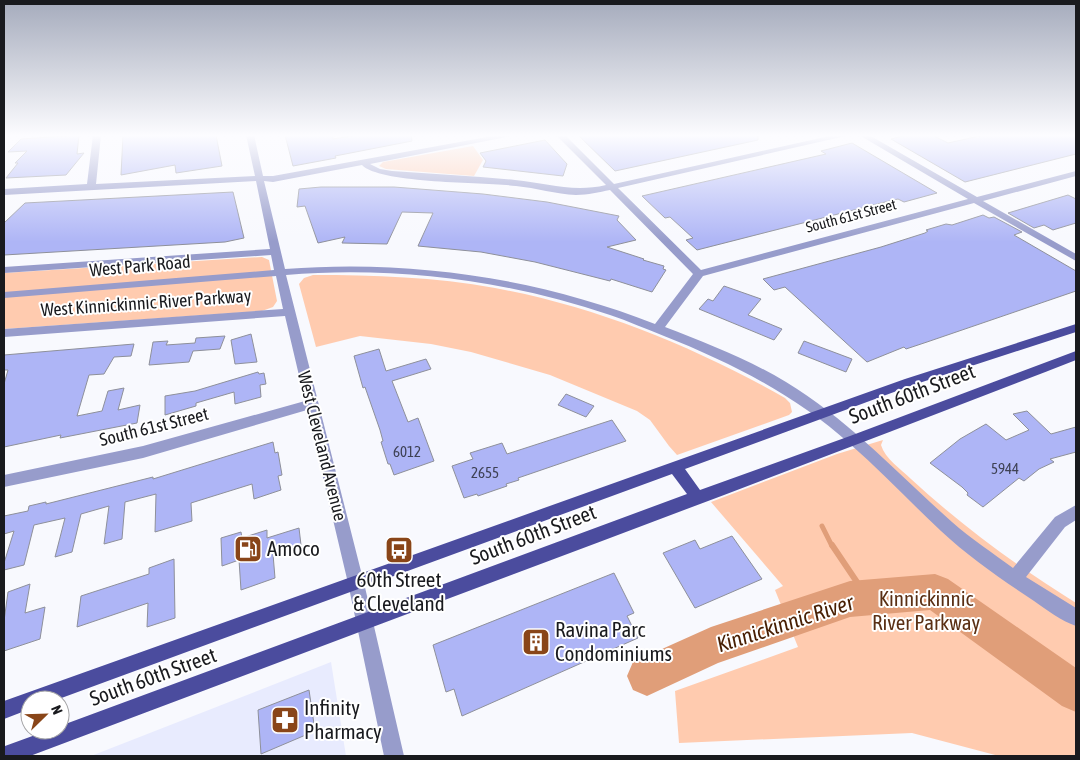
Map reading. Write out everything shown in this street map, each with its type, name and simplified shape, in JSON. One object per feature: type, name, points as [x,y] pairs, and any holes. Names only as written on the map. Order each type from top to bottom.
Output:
[{"type":"main road","name":"South 60th Street","points":[[59,690],[909,382],[1076,328]]},
{"type":"main road","name":"South 60th Street","points":[[4,756],[697,497],[855,440],[1076,355]]},
{"type":"main road","points":[[675,466],[697,497]]},
{"type":"main road","name":"South 60th Street","points":[[4,710],[20,704]]},
{"type":"street","points":[[91,187],[93,170]]},
{"type":"street","name":"West Cleveland Avenue","points":[[257,170],[280,272],[356,583],[394,756]]},
{"type":"street","points":[[4,192],[259,178],[273,179],[319,170]]},
{"type":"street","points":[[376,170],[392,174],[516,183],[575,192],[612,187],[686,170]]},
{"type":"street","points":[[595,170],[699,274],[658,328]]},
{"type":"street","points":[[925,170],[1076,258]]},
{"type":"street","name":"South 61st Street","points":[[699,274],[1076,173]]},
{"type":"street","points":[[4,270],[276,252]]},
{"type":"street","points":[[280,272],[313,270],[404,271],[484,280],[547,293],[614,312],[719,353],[781,386],[823,414],[855,440],[948,528],[1014,579],[1076,618]]},
{"type":"street","name":"West Park Road","points":[[4,295],[280,272]]},
{"type":"street","name":"West Kinnickinnic River Parkway","points":[[4,333],[290,312]]},
{"type":"street","name":"South 61st Street","points":[[4,481],[143,452],[312,404]]},
{"type":"street","points":[[1014,579],[1060,522],[1076,512]]},
{"type":"shaded area","points":[[331,662],[346,756],[91,756]]},
{"type":"green space","points":[[404,170],[477,170],[474,176]]},
{"type":"green space","points":[[262,257],[269,260],[277,301],[273,307],[262,311],[4,329],[4,273]]},
{"type":"green space","points":[[313,275],[382,276],[450,281],[495,288],[571,306],[645,331],[716,362],[785,398],[790,403],[792,412],[789,415],[677,455],[650,420],[637,411],[550,375],[471,352],[431,344],[360,336],[316,347],[299,284],[304,278]]},
{"type":"green space","name":"Kinnickinnic River Parkway","points":[[883,440],[881,445],[890,459],[950,513],[1033,575],[1076,603],[1076,756],[999,756],[912,733],[679,743],[675,691],[798,647],[775,590],[783,586],[711,502],[837,454]]},
{"type":"building","points":[[12,170],[70,170],[66,175],[6,178]]},
{"type":"building","points":[[121,170],[145,170],[121,175]]},
{"type":"building","points":[[176,170],[193,170],[176,173]]},
{"type":"building","points":[[514,170],[565,170],[563,176]]},
{"type":"building","points":[[754,170],[899,170],[937,193],[904,202],[898,199],[885,202],[697,250],[686,240],[693,238],[670,217],[665,218],[642,196]]},
{"type":"building","points":[[945,170],[1011,170],[965,182]]},
{"type":"building","points":[[321,187],[394,187],[483,194],[547,202],[619,216],[617,220],[636,240],[607,247],[664,266],[663,269],[666,270],[652,292],[611,279],[610,281],[535,262],[481,252],[418,246],[433,213],[402,212],[387,244],[342,243],[345,237],[318,243],[305,206],[297,207],[299,189]]},
{"type":"building","points":[[233,192],[244,238],[225,242],[4,255],[4,223],[25,203]]},
{"type":"building","points":[[1068,195],[1076,199],[1076,223],[1053,230],[1044,225],[1034,228],[1008,213]]},
{"type":"building","points":[[983,215],[989,218],[994,217],[1022,232],[1014,235],[1076,271],[1076,291],[906,349],[904,347],[867,362],[785,287],[774,290],[763,279],[881,247],[925,233],[928,231],[926,230],[946,224],[952,225]]},
{"type":"building","points":[[724,286],[761,299],[748,315],[782,329],[774,340],[699,309],[708,299],[713,301]]},
{"type":"building","points":[[251,334],[257,362],[235,364],[231,340]]},
{"type":"building","points":[[225,336],[220,349],[193,351],[189,362],[149,365],[153,342],[168,341],[166,345],[195,343],[196,338]]},
{"type":"building","points":[[804,341],[852,359],[846,372],[798,353]]},
{"type":"building","points":[[134,344],[131,356],[114,357],[104,374],[89,375],[77,416],[102,411],[108,391],[124,388],[118,410],[140,405],[137,423],[60,438],[61,435],[4,447],[4,384],[8,370],[4,370],[4,355]]},
{"type":"building","points":[[379,349],[386,371],[426,359],[431,369],[392,381],[408,422],[418,418],[434,461],[394,475],[390,464],[388,464],[381,442],[383,441],[380,430],[365,387],[363,388],[354,356]]},
{"type":"building","points":[[258,372],[259,374],[264,373],[266,384],[260,385],[261,397],[235,404],[234,392],[196,403],[196,406],[165,415],[165,396],[195,391]]},
{"type":"building","points":[[566,394],[594,406],[586,417],[558,405]]},
{"type":"building","points":[[1027,411],[1051,434],[1076,427],[1076,452],[1050,459],[1054,462],[1039,469],[1024,481],[1019,478],[983,507],[967,495],[968,493],[962,487],[930,463],[960,439],[986,424],[1006,440],[1029,430],[1013,414]]},
{"type":"building","points":[[612,420],[626,441],[518,478],[519,480],[506,484],[507,486],[478,496],[477,494],[464,498],[452,466],[473,459],[470,453],[502,443],[507,454]]},
{"type":"building","points":[[273,442],[275,453],[278,452],[282,475],[278,476],[281,490],[254,499],[252,484],[191,503],[192,521],[155,532],[156,494],[125,502],[122,539],[104,544],[109,506],[81,514],[72,552],[55,557],[65,518],[34,525],[24,565],[4,570],[4,563],[14,531],[4,534],[4,516],[28,511],[29,506],[46,502],[46,504],[153,477],[153,479]]},
{"type":"building","points":[[299,528],[301,545],[273,554],[275,578],[241,590],[239,560],[222,566],[221,538],[241,532],[242,538],[267,530],[267,538]]},
{"type":"building","points":[[732,536],[762,579],[695,608],[663,553],[695,540],[700,549]]},
{"type":"building","points":[[174,559],[175,618],[147,627],[148,603],[77,627],[81,596],[149,574],[149,568]]},
{"type":"building","name":"Ravina Parc Condominiums","points":[[614,573],[634,613],[627,616],[638,638],[462,716],[454,689],[446,692],[433,645]]},
{"type":"building","points":[[30,584],[25,613],[45,607],[40,639],[4,651],[4,621],[8,592]]},
{"type":"building","points":[[309,690],[315,731],[261,754],[258,710]]},
{"type":"waterway","points":[[822,526],[832,546]]},
{"type":"waterway","points":[[832,545],[867,597]]},
{"type":"waterway","name":"Kinnickinnic River","points":[[647,676],[711,646],[850,599],[935,592],[1076,692]]},
{"type":"place","name":"Amoco","points":[[248,549]]},
{"type":"place","name":"60th Street & Cleveland","points":[[399,550]]},
{"type":"place","name":"Ravina Parc Condominiums","points":[[536,642]]},
{"type":"place","name":"Infinity Pharmacy","points":[[285,720]]}]
